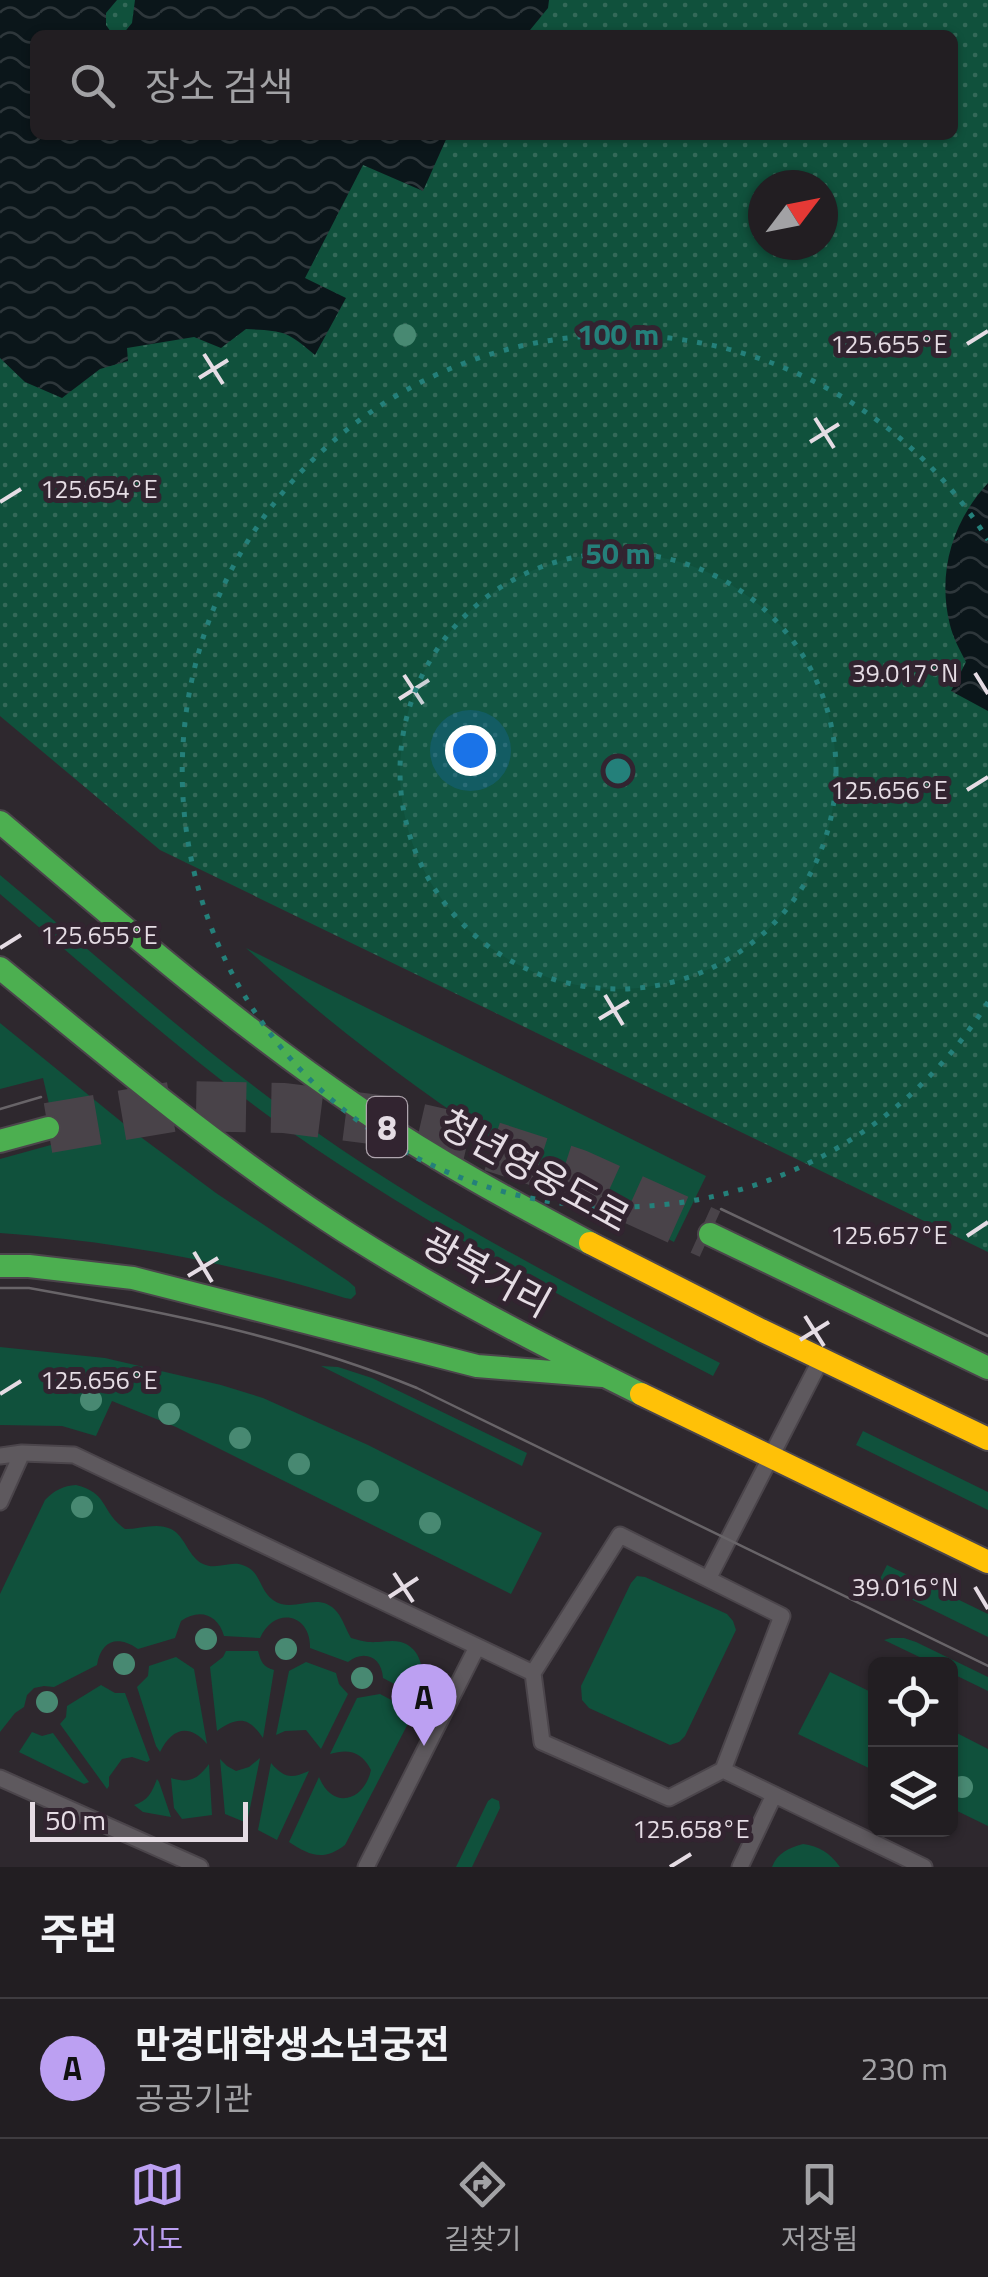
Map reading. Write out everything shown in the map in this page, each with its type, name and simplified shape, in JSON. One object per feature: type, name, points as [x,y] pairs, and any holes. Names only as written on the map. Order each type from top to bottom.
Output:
[{"type":"main road","name":"청년영웅도로","points":[[0,822],[282,1054],[389,1128],[518,1206],[822,1358]]},
{"type":"main road","name":"광복거리","points":[[0,968],[216,1142],[330,1222],[465,1303],[604,1376],[988,1562]]},
{"type":"main road","points":[[0,1141],[48,1128]]},
{"type":"main road","points":[[710,1234],[988,1368]]},
{"type":"main road","points":[[0,1266],[134,1278],[476,1366],[604,1376]]},
{"type":"main road","name":"8","points":[[822,1358],[988,1439]]},
{"type":"lane","points":[[708,1579],[822,1358]]},
{"type":"lane","points":[[0,1502],[22,1454]]},
{"type":"lane","points":[[0,1456],[74,1455],[534,1673]]},
{"type":"lane","points":[[620,1535],[708,1579],[782,1616],[723,1770],[670,1798],[542,1742],[534,1673],[620,1535]]},
{"type":"lane","points":[[366,1867],[478,1646]]},
{"type":"lane","points":[[723,1770],[924,1867]]},
{"type":"lane","points":[[0,1778],[200,1867]]},
{"type":"lane","points":[[740,1867],[774,1795]]},
{"type":"green space","points":[[0,0],[988,0],[988,1252],[160,850],[0,716]]},
{"type":"green space","points":[[0,875],[213,1054],[338,1147],[498,1246],[720,1363],[713,1376],[492,1258],[281,1125],[173,1042],[0,894]]},
{"type":"green space","points":[[246,948],[706,1176],[674,1242],[572,1189],[486,1135],[362,1046]]},
{"type":"green space","points":[[0,1023],[134,1132],[216,1193],[348,1281],[356,1294],[345,1298],[261,1274],[131,1248],[0,1233],[0,1159],[58,1143],[43,1078],[0,1089]]},
{"type":"green space","points":[[0,1347],[105,1358],[263,1398],[368,1445],[542,1533],[511,1594],[176,1427],[112,1401],[96,1436],[62,1426],[0,1425]]},
{"type":"green space","points":[[321,1366],[372,1378],[527,1453],[522,1466]]},
{"type":"green space","points":[[863,1431],[988,1492],[988,1510],[856,1445]]},
{"type":"green space","points":[[76,1485],[94,1493],[125,1529],[171,1529],[201,1563],[239,1564],[250,1569],[265,1591],[281,1604],[330,1605],[351,1638],[392,1641],[410,1647],[422,1670],[419,1697],[383,1678],[371,1657],[360,1656],[348,1662],[310,1648],[305,1627],[291,1618],[274,1621],[260,1638],[224,1636],[213,1618],[201,1614],[181,1621],[175,1638],[138,1649],[117,1641],[106,1645],[97,1665],[54,1687],[34,1688],[24,1707],[0,1732],[0,1594],[45,1500],[59,1489]]},
{"type":"green space","points":[[887,1565],[988,1614],[988,1637],[878,1583]]},
{"type":"green space","points":[[637,1576],[727,1614],[736,1630],[685,1736],[670,1745],[589,1708],[582,1700],[581,1686]]},
{"type":"green space","points":[[904,1638],[947,1657],[919,1657],[884,1640]]},
{"type":"green space","points":[[226,1651],[258,1651],[263,1664],[274,1670],[263,1738],[243,1721],[217,1731],[210,1667]]},
{"type":"green space","points":[[176,1657],[194,1669],[207,1744],[194,1733],[181,1731],[160,1752],[137,1687],[148,1676],[149,1666]]},
{"type":"green space","points":[[306,1662],[336,1673],[348,1694],[321,1749],[306,1730],[276,1735],[289,1671]]},
{"type":"green space","points":[[958,1662],[988,1677],[988,1691],[958,1676]]},
{"type":"green space","points":[[830,1672],[868,1691],[868,1768],[798,1734]]},
{"type":"green space","points":[[101,1685],[115,1693],[125,1693],[150,1760],[122,1759],[109,1777],[107,1789],[60,1724],[66,1717],[67,1706]]},
{"type":"green space","points":[[380,1694],[414,1712],[345,1845],[323,1855],[303,1850],[289,1842],[319,1777],[339,1798],[355,1795],[367,1781],[371,1770],[359,1755],[343,1751],[330,1754],[357,1698]]},
{"type":"green space","points":[[32,1732],[42,1736],[53,1733],[89,1782],[84,1784],[19,1752]]},
{"type":"green space","points":[[958,1734],[988,1749],[988,1826],[958,1811]]},
{"type":"green space","points":[[260,1758],[247,1823],[225,1814],[220,1759],[236,1771]]},
{"type":"green space","points":[[271,1763],[288,1776],[309,1771],[277,1840],[258,1830]]},
{"type":"green space","points":[[209,1764],[212,1815],[182,1819],[174,1808],[171,1778],[193,1779]]},
{"type":"green space","points":[[157,1779],[171,1817],[143,1812],[134,1805],[149,1795]]},
{"type":"green space","points":[[488,1801],[499,1801],[500,1808],[472,1867],[456,1867]]},
{"type":"green space","points":[[803,1844],[824,1851],[840,1867],[772,1867],[784,1852]]},
{"type":"water","points":[[0,0],[117,0],[106,13],[110,30],[30,30],[30,140],[446,140],[423,191],[363,165],[305,278],[346,298],[315,355],[284,333],[246,329],[221,348],[194,337],[127,348],[128,361],[100,369],[62,398],[25,382],[0,358]]},
{"type":"water","points":[[135,0],[549,0],[548,8],[530,30],[126,30],[132,23]]},
{"type":"water","points":[[988,483],[988,711],[951,691],[966,662],[951,630],[945,586],[957,531]]},
{"type":"tunnel","points":[[48,1128],[177,1106],[284,1108],[387,1121],[478,1142],[577,1174],[710,1234]]},
{"type":"tram line","points":[[0,1109],[41,1097]]},
{"type":"tram line","points":[[721,1209],[988,1336]]},
{"type":"tram line","points":[[0,1288],[29,1288],[177,1316],[322,1354],[417,1388],[988,1666]]},
{"type":"traffic: fast","points":[[0,822],[178,972],[317,1079],[448,1164],[590,1243]]},
{"type":"traffic: fast","points":[[0,968],[201,1130],[327,1220],[481,1312],[641,1394]]},
{"type":"traffic: fast","points":[[0,1141],[48,1128]]},
{"type":"traffic: fast","points":[[710,1234],[988,1368]]},
{"type":"traffic: fast","points":[[0,1266],[133,1278],[477,1366],[603,1376]]},
{"type":"traffic: slow","points":[[590,1243],[988,1439]]},
{"type":"traffic: slow","points":[[641,1394],[988,1562]]},
{"type":"place","name":"만경대학생소년궁전","points":[[424,1746]]}]
